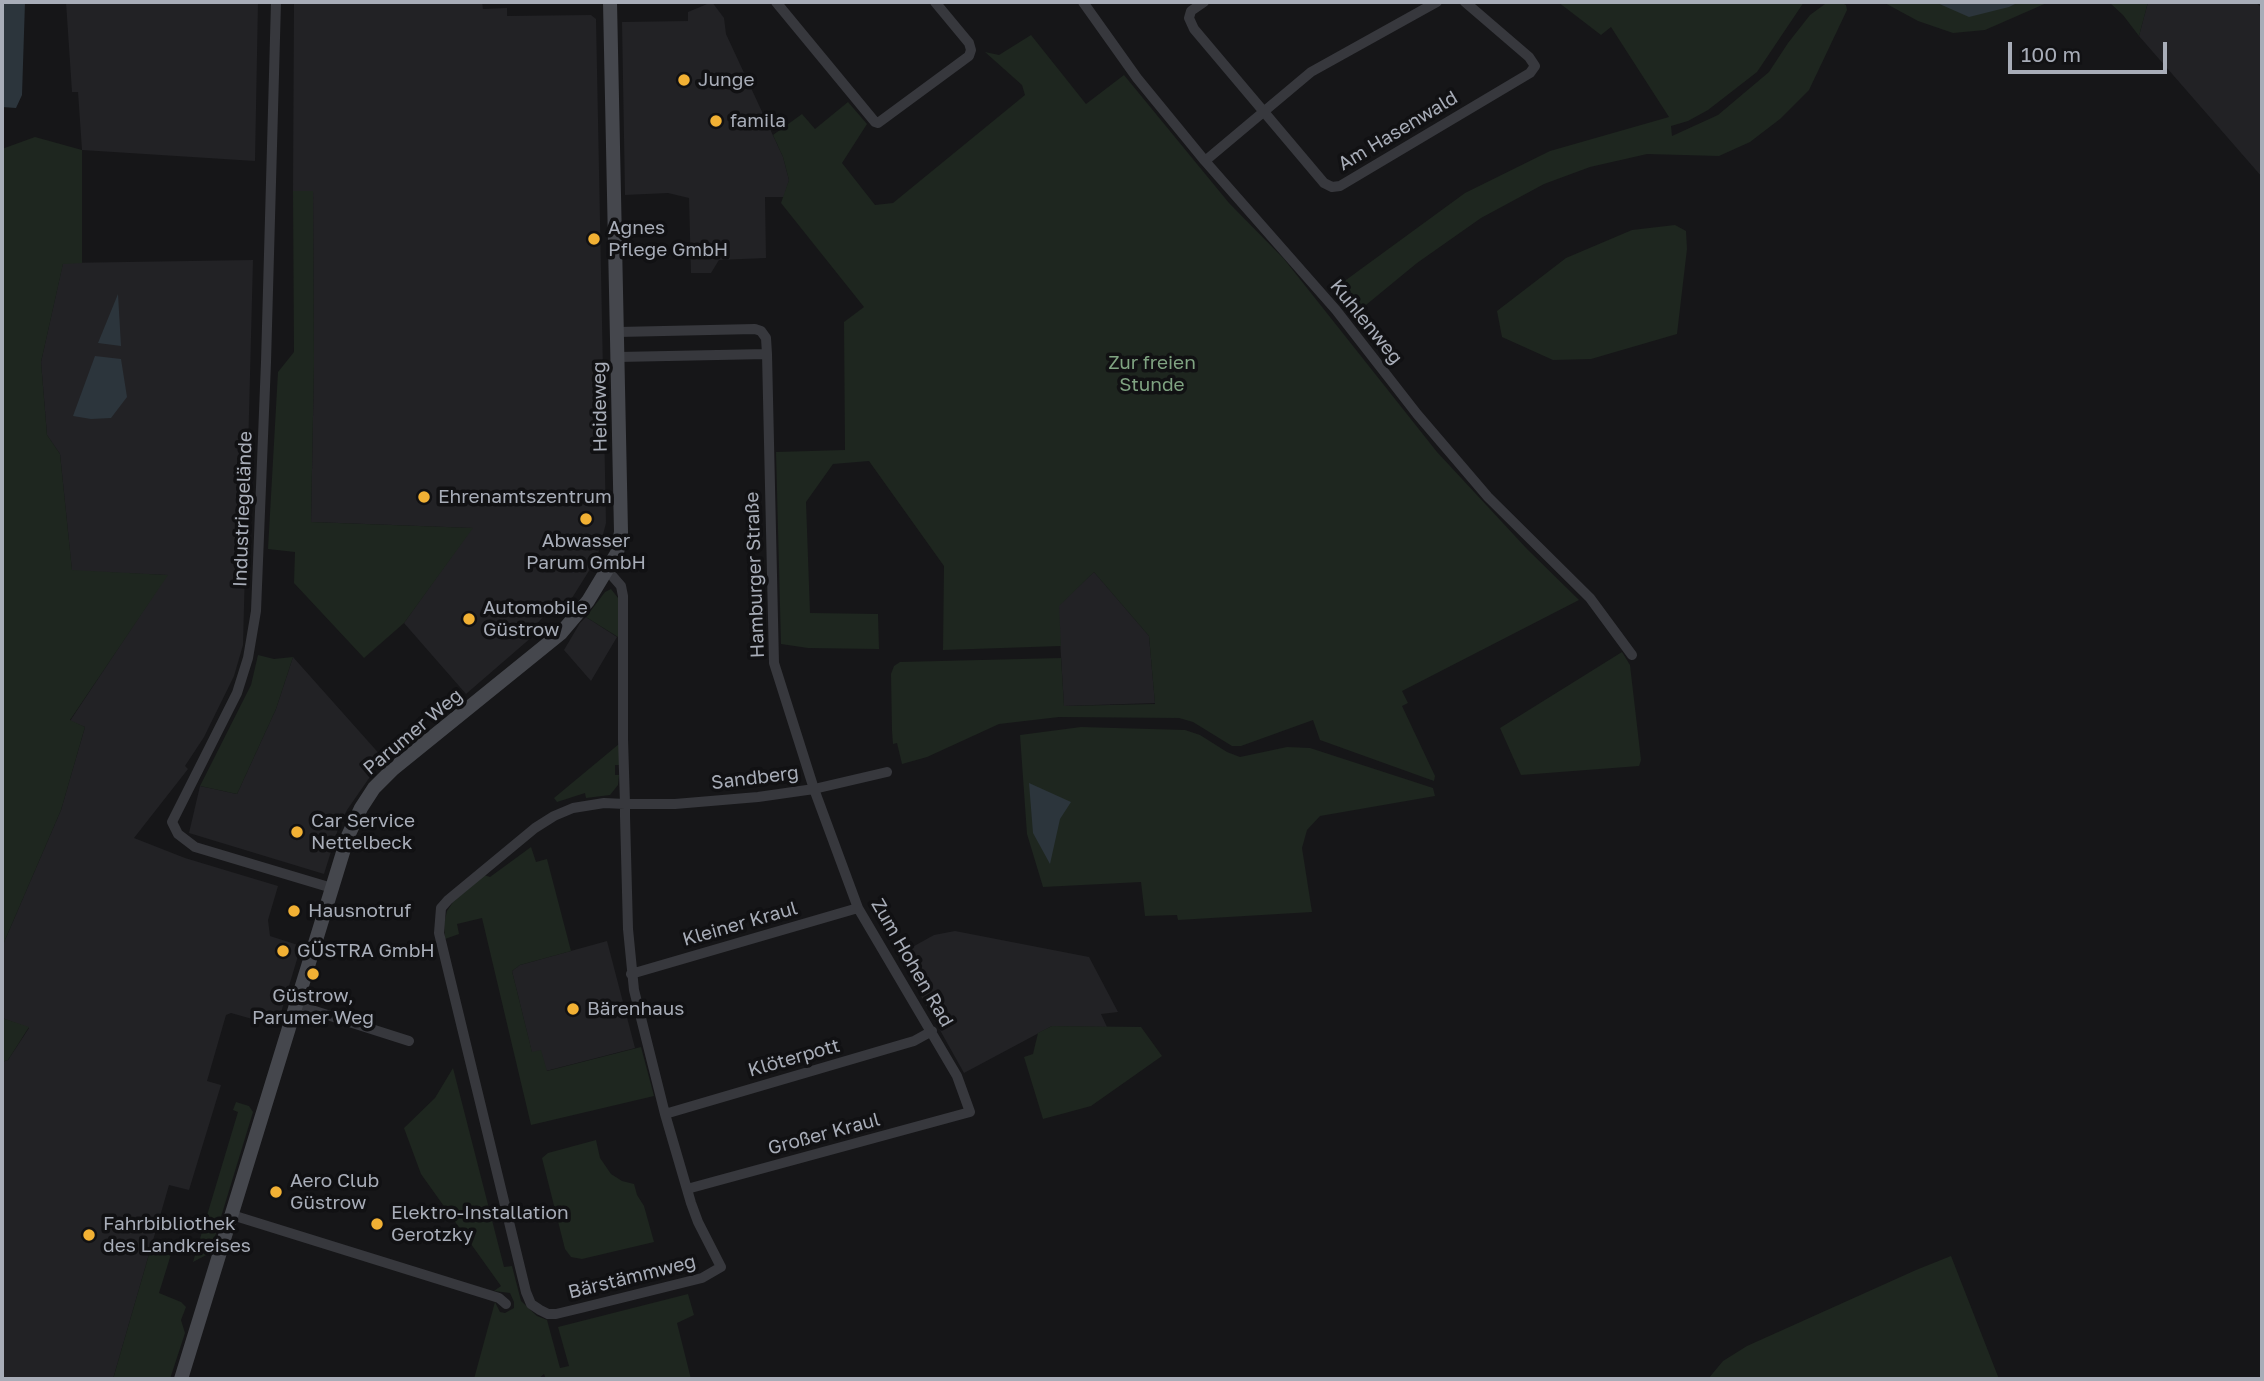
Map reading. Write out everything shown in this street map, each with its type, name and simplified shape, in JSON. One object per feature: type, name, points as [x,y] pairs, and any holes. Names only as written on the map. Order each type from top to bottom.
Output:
[{"type":"street","name":"Industriegelände","points":[[276,2],[256,611],[248,658],[237,693],[172,822],[178,834],[195,847],[332,888]]},
{"type":"street","name":"Heideweg","points":[[608,570],[617,554],[621,531],[610,2]]},
{"type":"street","points":[[776,2],[878,123],[969,56],[969,43],[935,2]]},
{"type":"street","name":"Kuhlenweg","points":[[1083,2],[1137,78],[1205,161],[1336,310],[1417,414],[1488,497],[1590,598],[1632,655]]},
{"type":"street","name":"Am Hasenwald","points":[[1204,2],[1191,11],[1189,18],[1194,29],[1324,183],[1332,187],[1340,186],[1530,74],[1535,66],[1530,57],[1465,2]]},
{"type":"street","points":[[1205,161],[1311,72],[1437,2]]},
{"type":"street","points":[[618,332],[755,329],[761,331],[766,338],[767,354],[618,357]]},
{"type":"street","name":"Hamburger Straße","points":[[767,354],[774,663],[814,789]]},
{"type":"street","name":"Parumer Weg","points":[[181,1379],[348,836],[361,808],[374,788],[393,769],[561,633],[588,601],[608,570]]},
{"type":"street","points":[[608,570],[621,586],[623,596],[625,804]]},
{"type":"street","name":"Sandberg","points":[[625,804],[713,801],[814,789],[887,772]]},
{"type":"street","name":"Zum Hohen Rad","points":[[814,789],[858,908],[957,1076],[970,1112]]},
{"type":"street","name":"Bärstämmweg","points":[[604,803],[625,804],[631,974],[664,1114],[687,1189],[698,1222],[721,1267],[702,1278],[548,1314],[531,1304],[526,1292],[439,933],[442,908],[448,900],[541,824],[573,808],[604,803]]},
{"type":"street","name":"Kleiner Kraul","points":[[631,974],[858,908]]},
{"type":"street","points":[[296,1005],[409,1041]]},
{"type":"street","name":"Klöterpott","points":[[664,1114],[914,1041],[932,1031]]},
{"type":"street","name":"Großer Kraul","points":[[687,1189],[970,1112]]},
{"type":"street","points":[[232,1216],[499,1297],[506,1304]]},
{"type":"shaded area","points":[[2,2],[25,2],[22,95],[16,108],[2,107]]},
{"type":"shaded area","points":[[66,2],[258,2],[255,161],[82,150],[78,92],[72,92]]},
{"type":"shaded area","points":[[294,2],[482,2],[483,9],[507,8],[507,16],[591,15],[596,19],[606,523],[597,558],[567,606],[558,614],[549,610],[536,625],[540,630],[466,694],[404,623],[472,528],[311,522],[313,192],[293,191]]},
{"type":"shaded area","points":[[712,2],[724,18],[726,34],[783,157],[789,180],[784,197],[765,197],[766,258],[719,260],[711,273],[691,273],[689,198],[668,193],[625,195],[622,22],[688,21],[688,12]]},
{"type":"shaded area","points":[[1935,2],[2019,2],[1969,17]]},
{"type":"shaded area","points":[[2148,2],[2255,2],[2262,8],[2262,177],[2139,36]]},
{"type":"shaded area","points":[[253,260],[243,645],[234,676],[204,737],[185,766],[188,769],[134,838],[185,858],[278,886],[268,920],[270,936],[301,946],[277,1026],[231,1013],[226,1015],[207,1081],[221,1085],[189,1190],[169,1185],[113,1379],[2,1379],[2,1062],[8,1060],[29,1028],[2,1018],[2,947],[61,810],[85,727],[70,721],[167,575],[72,571],[60,454],[47,435],[41,362],[63,263]]},
{"type":"shaded area","points":[[118,294],[121,346],[98,343]]},
{"type":"shaded area","points":[[95,356],[121,359],[127,397],[111,418],[73,416]]},
{"type":"shaded area","points":[[1094,572],[1149,636],[1155,703],[1064,706],[1058,606]]},
{"type":"shaded area","points":[[586,617],[617,637],[591,681],[564,650]]},
{"type":"shaded area","points":[[293,657],[383,758],[347,810],[339,826],[324,874],[189,833],[200,786],[237,794],[276,709]]},
{"type":"shaded area","points":[[1029,783],[1071,802],[1060,819],[1050,864],[1033,833]]},
{"type":"shaded area","points":[[955,931],[1089,957],[1118,1012],[1101,1014],[1107,1027],[1052,1026],[964,1073],[898,955],[934,935]]},
{"type":"shaded area","name":"Bärenhaus","points":[[607,941],[635,1048],[546,1071],[532,1053],[512,971],[520,965]]},
{"type":"green space","points":[[1558,2],[1804,2],[1757,72],[1708,110],[1688,121],[1671,126],[1672,136],[1718,115],[1769,72],[1810,15],[1825,4],[1840,2],[1846,5],[1847,10],[1809,90],[1780,119],[1750,142],[1719,156],[1647,154],[1590,167],[1544,184],[1481,218],[1417,263],[1355,314],[1335,288],[1465,193],[1550,151],[1669,117],[1611,27],[1601,35]]},
{"type":"green space","points":[[1883,2],[2049,2],[1985,30],[1953,33],[1918,21]]},
{"type":"green space","points":[[2104,2],[2148,2],[2139,36],[2123,15],[2110,3]]},
{"type":"green space","name":"Zur freien Stunde","points":[[1031,35],[1086,104],[1124,75],[1229,203],[1284,259],[1437,452],[1527,549],[1579,600],[1402,691],[1408,703],[1402,706],[1435,776],[1434,781],[1320,740],[1313,720],[1241,746],[1232,746],[1193,722],[1179,718],[1059,717],[999,724],[927,757],[902,764],[897,743],[893,744],[892,731],[891,674],[894,666],[900,662],[1061,658],[1064,706],[1155,704],[1149,636],[1094,572],[1059,606],[1061,646],[943,650],[944,566],[869,461],[833,464],[806,502],[810,613],[878,614],[879,649],[808,648],[781,644],[776,452],[845,450],[844,322],[864,307],[781,203],[789,180],[773,135],[802,114],[815,129],[848,102],[867,124],[842,163],[875,205],[893,203],[1025,95],[1022,85],[985,52],[999,55]]},
{"type":"green space","points":[[35,137],[82,150],[82,263],[63,264],[41,362],[47,435],[60,454],[72,570],[168,575],[70,720],[85,727],[61,810],[2,947],[2,149]]},
{"type":"green space","points":[[293,191],[313,191],[311,522],[473,528],[404,623],[364,658],[294,583],[295,552],[268,549],[278,372],[294,352]]},
{"type":"green space","points":[[1675,225],[1686,231],[1687,249],[1677,334],[1591,359],[1553,360],[1502,337],[1497,311],[1566,258],[1632,230]]},
{"type":"green space","points":[[611,589],[618,598],[618,637],[586,617],[605,592]]},
{"type":"green space","points":[[1622,652],[1630,665],[1641,760],[1639,766],[1521,775],[1500,728]]},
{"type":"green space","points":[[258,655],[274,659],[293,657],[276,709],[237,794],[200,786],[251,685]]},
{"type":"green space","points":[[1081,727],[1185,730],[1200,735],[1240,757],[1287,747],[1310,748],[1433,788],[1435,796],[1320,816],[1307,830],[1302,848],[1312,912],[1178,920],[1177,915],[1145,916],[1141,882],[1043,887],[1027,834],[1020,735]]},
{"type":"green space","points":[[619,744],[619,765],[615,765],[615,775],[619,775],[618,785],[610,795],[586,798],[585,793],[557,802],[554,798]]},
{"type":"green space","points":[[531,847],[536,862],[547,859],[571,951],[520,965],[512,971],[532,1052],[541,1050],[547,1071],[641,1047],[654,1096],[531,1125],[482,918],[457,924],[459,934],[445,939],[444,924],[447,911],[453,902],[484,875],[490,877]]},
{"type":"green space","points":[[2,1018],[29,1027],[8,1060],[2,1062]]},
{"type":"green space","points":[[1052,1026],[1141,1027],[1162,1056],[1091,1106],[1043,1119],[1024,1057],[1033,1054],[1038,1033]]},
{"type":"green space","points":[[453,1068],[504,1267],[512,1266],[521,1301],[537,1316],[547,1320],[560,1368],[569,1366],[558,1327],[688,1294],[694,1315],[677,1323],[691,1379],[546,1379],[544,1374],[538,1379],[474,1379],[495,1302],[500,1312],[505,1313],[514,1308],[514,1302],[510,1293],[494,1291],[501,1286],[421,1174],[404,1128],[435,1098]]},
{"type":"green space","points":[[236,1102],[249,1106],[253,1112],[210,1253],[193,1262],[238,1112],[233,1110]]},
{"type":"green space","points":[[596,1140],[600,1158],[611,1174],[634,1184],[644,1206],[654,1242],[582,1259],[571,1257],[565,1249],[542,1158],[548,1153]]},
{"type":"green space","points":[[152,1244],[172,1251],[159,1293],[181,1302],[186,1307],[181,1320],[185,1333],[170,1379],[113,1379]]},
{"type":"green space","points":[[1951,1256],[1999,1379],[1708,1379],[1723,1361],[1747,1346]]},
{"type":"place","name":"Junge","points":[[684,80]]},
{"type":"place","name":"famila","points":[[716,121]]},
{"type":"place","name":"Agnes Pflege GmbH","points":[[594,239]]},
{"type":"place","name":"Ehrenamtszentrum","points":[[424,497]]},
{"type":"place","name":"Abwasser Parum GmbH","points":[[586,519]]},
{"type":"place","name":"Automobile Güstrow","points":[[469,619]]},
{"type":"place","name":"Car Service Nettelbeck","points":[[297,832]]},
{"type":"place","name":"Hausnotruf","points":[[294,911]]},
{"type":"place","name":"GÜSTRA GmbH","points":[[283,951]]},
{"type":"place","name":"Güstrow, Parumer Weg","points":[[313,974]]},
{"type":"place","name":"Bärenhaus","points":[[573,1009]]},
{"type":"place","name":"Aero Club Güstrow","points":[[276,1192]]},
{"type":"place","name":"Elektro-Installation Gerotzky","points":[[377,1224]]},
{"type":"place","name":"Fahrbibliothek des Landkreises","points":[[89,1235]]}]
